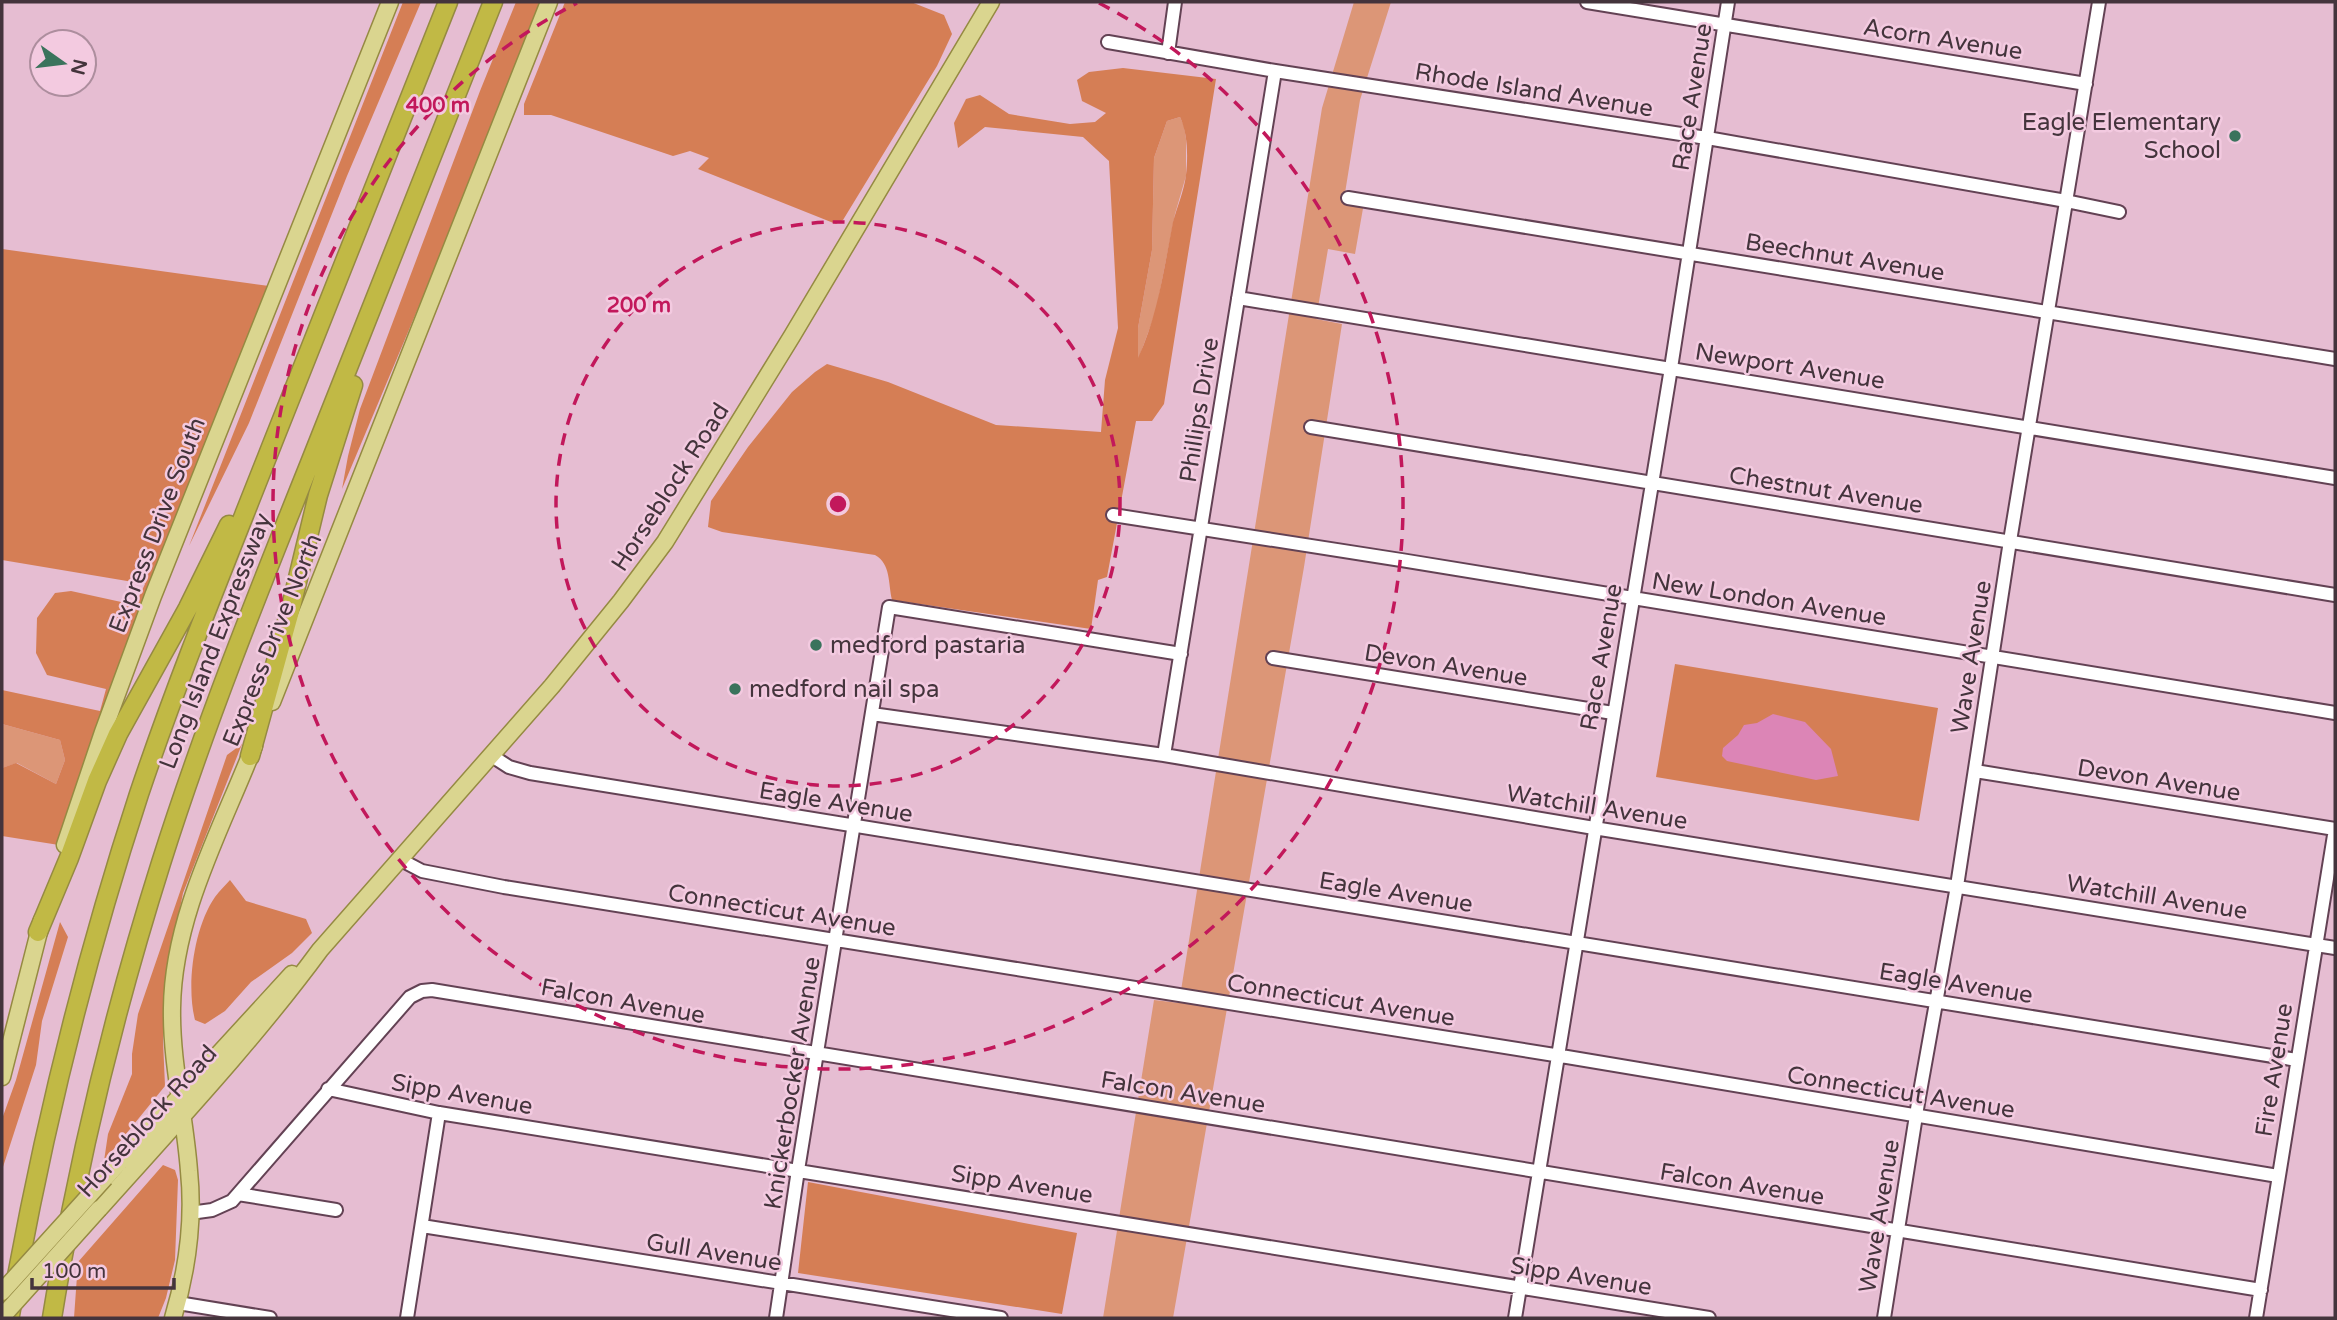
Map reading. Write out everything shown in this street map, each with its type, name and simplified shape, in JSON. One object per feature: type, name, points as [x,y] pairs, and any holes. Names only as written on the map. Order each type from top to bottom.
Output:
[{"type":"highway","name":"Long Island Expressway","points":[[9,1318],[48,1121],[80,989],[111,883],[162,729],[448,2]]},
{"type":"highway","name":"Long Island Expressway","points":[[52,1318],[89,1126],[105,1060],[169,838],[227,672],[493,2]]},
{"type":"highway","points":[[250,756],[291,607],[325,468],[368,345],[403,228]]},
{"type":"highway","points":[[38,932],[118,734],[188,608],[280,425]]},
{"type":"main road","name":"Express Drive South","points":[[2,1077],[38,932],[86,781],[153,596],[390,2]]},
{"type":"main road","name":"Express Drive North","points":[[175,1310],[187,1257],[190,1213],[190,1172],[174,1057],[172,1006],[180,941],[193,899],[549,2]]},
{"type":"main road","name":"Horseblock Road","points":[[2,1317],[182,1117],[290,990],[320,950],[492,756],[588,642],[671,532],[857,230],[991,2]]},
{"type":"main road","name":"Horseblock Road","points":[[2,1292],[284,981],[320,950]]},
{"type":"main road","points":[[174,1057],[186,1066],[206,1067]]},
{"type":"street","points":[[1168,52],[1175,2]]},
{"type":"street","name":"Acorn Avenue","points":[[1587,2],[2085,84]]},
{"type":"street","name":"Race Avenue","points":[[1515,1318],[1671,368],[1728,2]]},
{"type":"street","name":"Wave Avenue","points":[[1884,1318],[1916,1115],[1957,886],[2010,541],[2099,2]]},
{"type":"street","name":"Rhode Island Avenue","points":[[1108,42],[1275,71],[1706,138],[2119,212]]},
{"type":"street","name":"Phillips Drive","points":[[1164,755],[1275,71]]},
{"type":"street","name":"Beechnut Avenue","points":[[1348,198],[2335,359]]},
{"type":"street","name":"Newport Avenue","points":[[1238,298],[2335,478]]},
{"type":"street","name":"Chestnut Avenue","points":[[1311,427],[2335,594]]},
{"type":"street","name":"New London Avenue","points":[[1113,515],[2335,713]]},
{"type":"street","name":"Knickerbocker Avenue","points":[[776,1318],[889,607],[1181,654]]},
{"type":"street","name":"Devon Avenue","points":[[1273,658],[1613,713]]},
{"type":"street","name":"Watchill Avenue","points":[[872,713],[1164,755],[1594,828],[2335,948]]},
{"type":"street","name":"Eagle Avenue","points":[[492,756],[509,767],[530,773],[2297,1060]]},
{"type":"street","name":"Devon Avenue","points":[[1975,771],[2335,829]]},
{"type":"street","name":"Fire Avenue","points":[[2256,1318],[2335,829]]},
{"type":"street","name":"Connecticut Avenue","points":[[401,860],[422,871],[504,887],[2278,1175]]},
{"type":"street","name":"Falcon Avenue","points":[[190,1213],[223,1206],[238,1194],[410,997],[432,990],[2261,1290]]},
{"type":"street","name":"Sipp Avenue","points":[[328,1089],[439,1113],[1709,1318]]},
{"type":"street","points":[[407,1318],[439,1113]]},
{"type":"street","points":[[238,1194],[336,1210]]},
{"type":"street","name":"Gull Avenue","points":[[422,1226],[1001,1318]]},
{"type":"street","points":[[175,1310],[270,1318]]},
{"type":"shaded area","points":[[403,2],[421,2],[347,176],[249,423],[189,546]]},
{"type":"shaded area","points":[[516,2],[540,2],[469,187],[342,489],[360,409]]},
{"type":"shaded area","points":[[565,2],[911,2],[944,15],[952,34],[937,66],[843,220],[836,224],[698,169],[709,158],[690,151],[673,156],[551,115],[524,115],[524,104]]},
{"type":"shaded area","points":[[1354,2],[1391,2],[1360,100],[1345,193],[1365,197],[1355,254],[1328,249],[1316,319],[1342,324],[1304,567],[1173,1318],[1103,1318],[1154,1000],[1179,1003],[1322,108]]},
{"type":"shaded area","points":[[1123,68],[1216,79],[1164,404],[1152,421],[1136,421],[1107,577],[1098,580],[1091,629],[892,600],[884,563],[875,555],[722,532],[708,527],[711,501],[748,447],[792,392],[827,364],[888,382],[996,425],[1101,432],[1105,380],[1118,328],[1109,161],[1083,137],[985,127],[958,148],[954,123],[966,99],[980,95],[1009,114],[1070,124],[1095,122],[1106,113],[1082,101],[1077,80],[1089,72]],"holes":[[[1180,117],[1187,153],[1185,181],[1173,222],[1155,308],[1138,358],[1138,328],[1152,250],[1154,158],[1167,121]]]},
{"type":"shaded area","points":[[1180,117],[1186,139],[1186,176],[1175,214],[1156,311],[1138,360],[1138,328],[1152,250],[1154,158],[1167,121]]},
{"type":"shaded area","points":[[2,249],[269,286],[59,845],[2,836],[2,768],[16,763],[56,784],[65,760],[60,740],[2,724],[2,690],[100,711],[106,689],[47,675],[36,653],[37,618],[55,593],[71,591],[135,605],[145,584],[2,560]]},
{"type":"shaded area","points":[[1675,664],[1938,708],[1919,821],[1656,777]]},
{"type":"shaded area","points":[[1773,714],[1805,722],[1831,749],[1838,776],[1816,780],[1727,761],[1722,756],[1723,748],[1738,735],[1744,725],[1757,723]]},
{"type":"shaded area","points":[[2,724],[60,740],[65,760],[56,784],[17,763],[2,768]]},
{"type":"shaded area","points":[[242,744],[183,893],[167,974],[163,1041],[165,1086],[104,1161],[108,1134],[132,1074],[138,1014],[227,755]]},
{"type":"shaded area","points":[[230,880],[246,901],[306,919],[312,933],[292,953],[251,982],[225,1011],[205,1024],[195,1020],[192,1006],[194,957],[208,909]]},
{"type":"shaded area","points":[[60,922],[68,937],[42,1021],[36,1065],[2,1170],[2,1119],[16,1080]]},
{"type":"shaded area","points":[[163,1165],[175,1170],[178,1180],[175,1260],[158,1318],[74,1318],[78,1262]]},
{"type":"shaded area","points":[[808,1182],[1077,1233],[1062,1314],[798,1273]]},
{"type":"place","name":"Eagle Elementary School","points":[[2235,136]]},
{"type":"place","name":"medford pastaria","points":[[816,645]]},
{"type":"place","name":"medford nail spa","points":[[735,689]]}]
